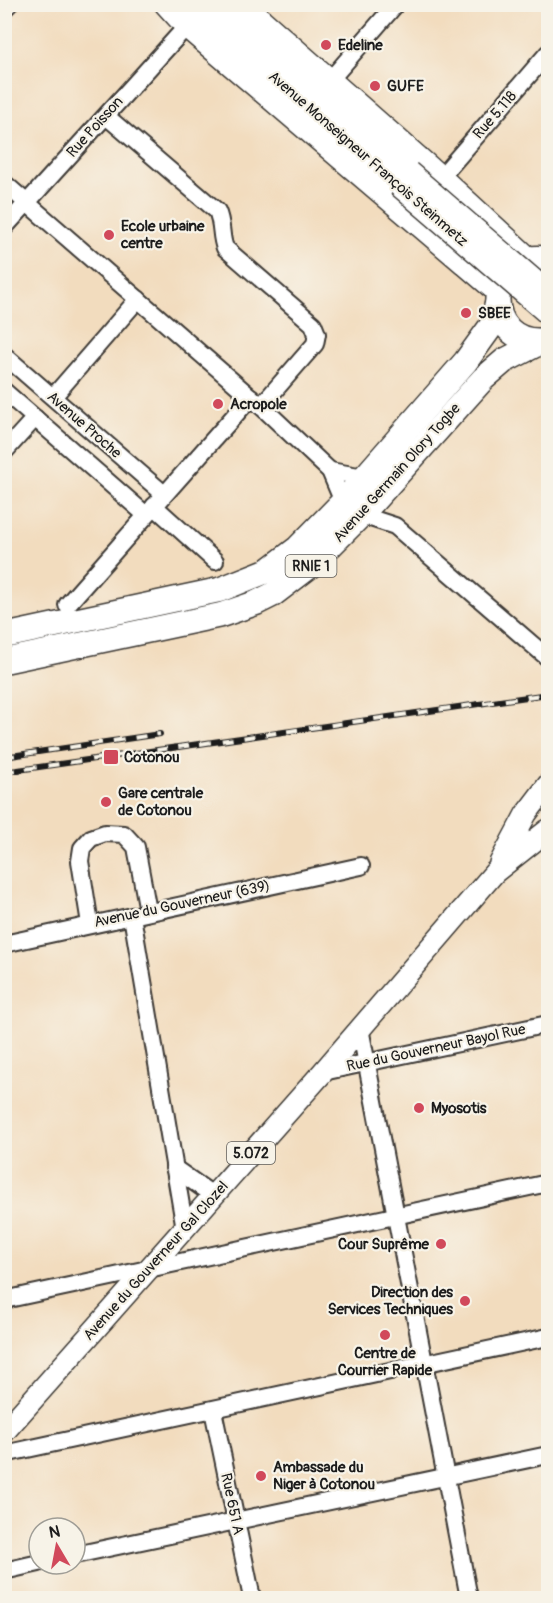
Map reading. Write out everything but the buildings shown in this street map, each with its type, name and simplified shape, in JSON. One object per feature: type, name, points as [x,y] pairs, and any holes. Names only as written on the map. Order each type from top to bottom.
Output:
[{"type":"highway","name":"RNIE 1","points":[[541,257],[520,262],[511,268],[501,282],[497,298],[502,321],[511,331],[523,338],[546,340]]},
{"type":"highway","name":"Avenue Germain Olory Togbe","points":[[4,661],[221,615],[256,603],[298,577],[372,485],[473,352],[492,325],[497,298]]},
{"type":"highway","name":"Avenue Germain Olory Togbe","points":[[372,485],[504,361],[546,340]]},
{"type":"highway","name":"Avenue Germain Olory Togbe","points":[[4,636],[219,590],[246,581],[269,570],[352,508]]},
{"type":"main road","name":"Avenue Monseigneur François Steinmetz","points":[[165,4],[186,27],[497,298]]},
{"type":"main road","name":"Avenue Monseigneur François Steinmetz","points":[[188,4],[404,179],[549,292]]},
{"type":"main road","name":"Avenue Monseigneur François Steinmetz","points":[[214,4],[549,314]]},
{"type":"main road","points":[[244,4],[441,177],[541,257]]},
{"type":"main road","name":"Avenue du Gouverneur Gal Clozel","points":[[495,872],[526,814],[549,785]]},
{"type":"main road","name":"Avenue du Gouverneur Gal Clozel","points":[[4,1432],[323,1072],[495,872],[549,830]]},
{"type":"street","points":[[4,9],[9,4]]},
{"type":"street","points":[[330,80],[396,4]]},
{"type":"street","name":"Rue Poisson","points":[[4,228],[186,27]]},
{"type":"street","name":"Rue 5.118","points":[[441,177],[549,53]]},
{"type":"street","points":[[67,605],[154,505],[315,344],[317,334],[312,324],[225,248],[222,240],[221,220],[217,212],[106,116]]},
{"type":"street","points":[[4,183],[256,401],[330,471],[352,508],[395,526],[549,658]]},
{"type":"street","points":[[53,397],[138,299]]},
{"type":"street","name":"Avenue Proche","points":[[4,355],[53,397],[154,505]]},
{"type":"street","name":"Avenue Proche","points":[[4,391],[35,418],[154,505]]},
{"type":"street","points":[[4,452],[35,418]]},
{"type":"street","points":[[330,471],[372,485],[395,526]]},
{"type":"street","points":[[154,505],[215,561]]},
{"type":"street","points":[[90,924],[80,861],[82,848],[91,838],[105,833],[124,834],[136,847],[148,911]]},
{"type":"street","name":"Avenue du Gouverneur (639)","points":[[4,944],[360,866]]},
{"type":"street","points":[[132,916],[185,1229]]},
{"type":"street","name":"Rue du Gouverneur Bayol Rue","points":[[323,1072],[549,1024]]},
{"type":"street","points":[[360,1028],[469,1599]]},
{"type":"street","points":[[174,1168],[214,1196]]},
{"type":"street","points":[[4,1300],[549,1183]]},
{"type":"street","points":[[4,1454],[549,1337]]},
{"type":"street","name":"Rue 651 A","points":[[213,1410],[252,1599]]},
{"type":"street","points":[[87,1553],[549,1455]]},
{"type":"street","points":[[4,1570],[27,1565]]},
{"type":"railway","points":[[4,772],[548,694]]},
{"type":"railway","points":[[4,757],[160,734]]},
{"type":"place","name":"Edeline","points":[[326,45]]},
{"type":"place","name":"GUFE","points":[[375,86]]},
{"type":"place","name":"Ecole urbaine centre","points":[[109,235]]},
{"type":"place","name":"SBEE","points":[[466,313]]},
{"type":"place","name":"Acropole","points":[[218,404]]},
{"type":"place","name":"Cotonou","points":[[111,757]]},
{"type":"place","name":"Gare centrale de Cotonou","points":[[106,802]]},
{"type":"place","name":"Myosotis","points":[[419,1108]]},
{"type":"place","name":"Cour Suprême","points":[[441,1244]]},
{"type":"place","name":"Direction des Services Techniques","points":[[465,1301]]},
{"type":"place","name":"Centre de Courrier Rapide","points":[[385,1335]]},
{"type":"place","name":"Ambassade du Niger à Cotonou","points":[[261,1476]]}]
